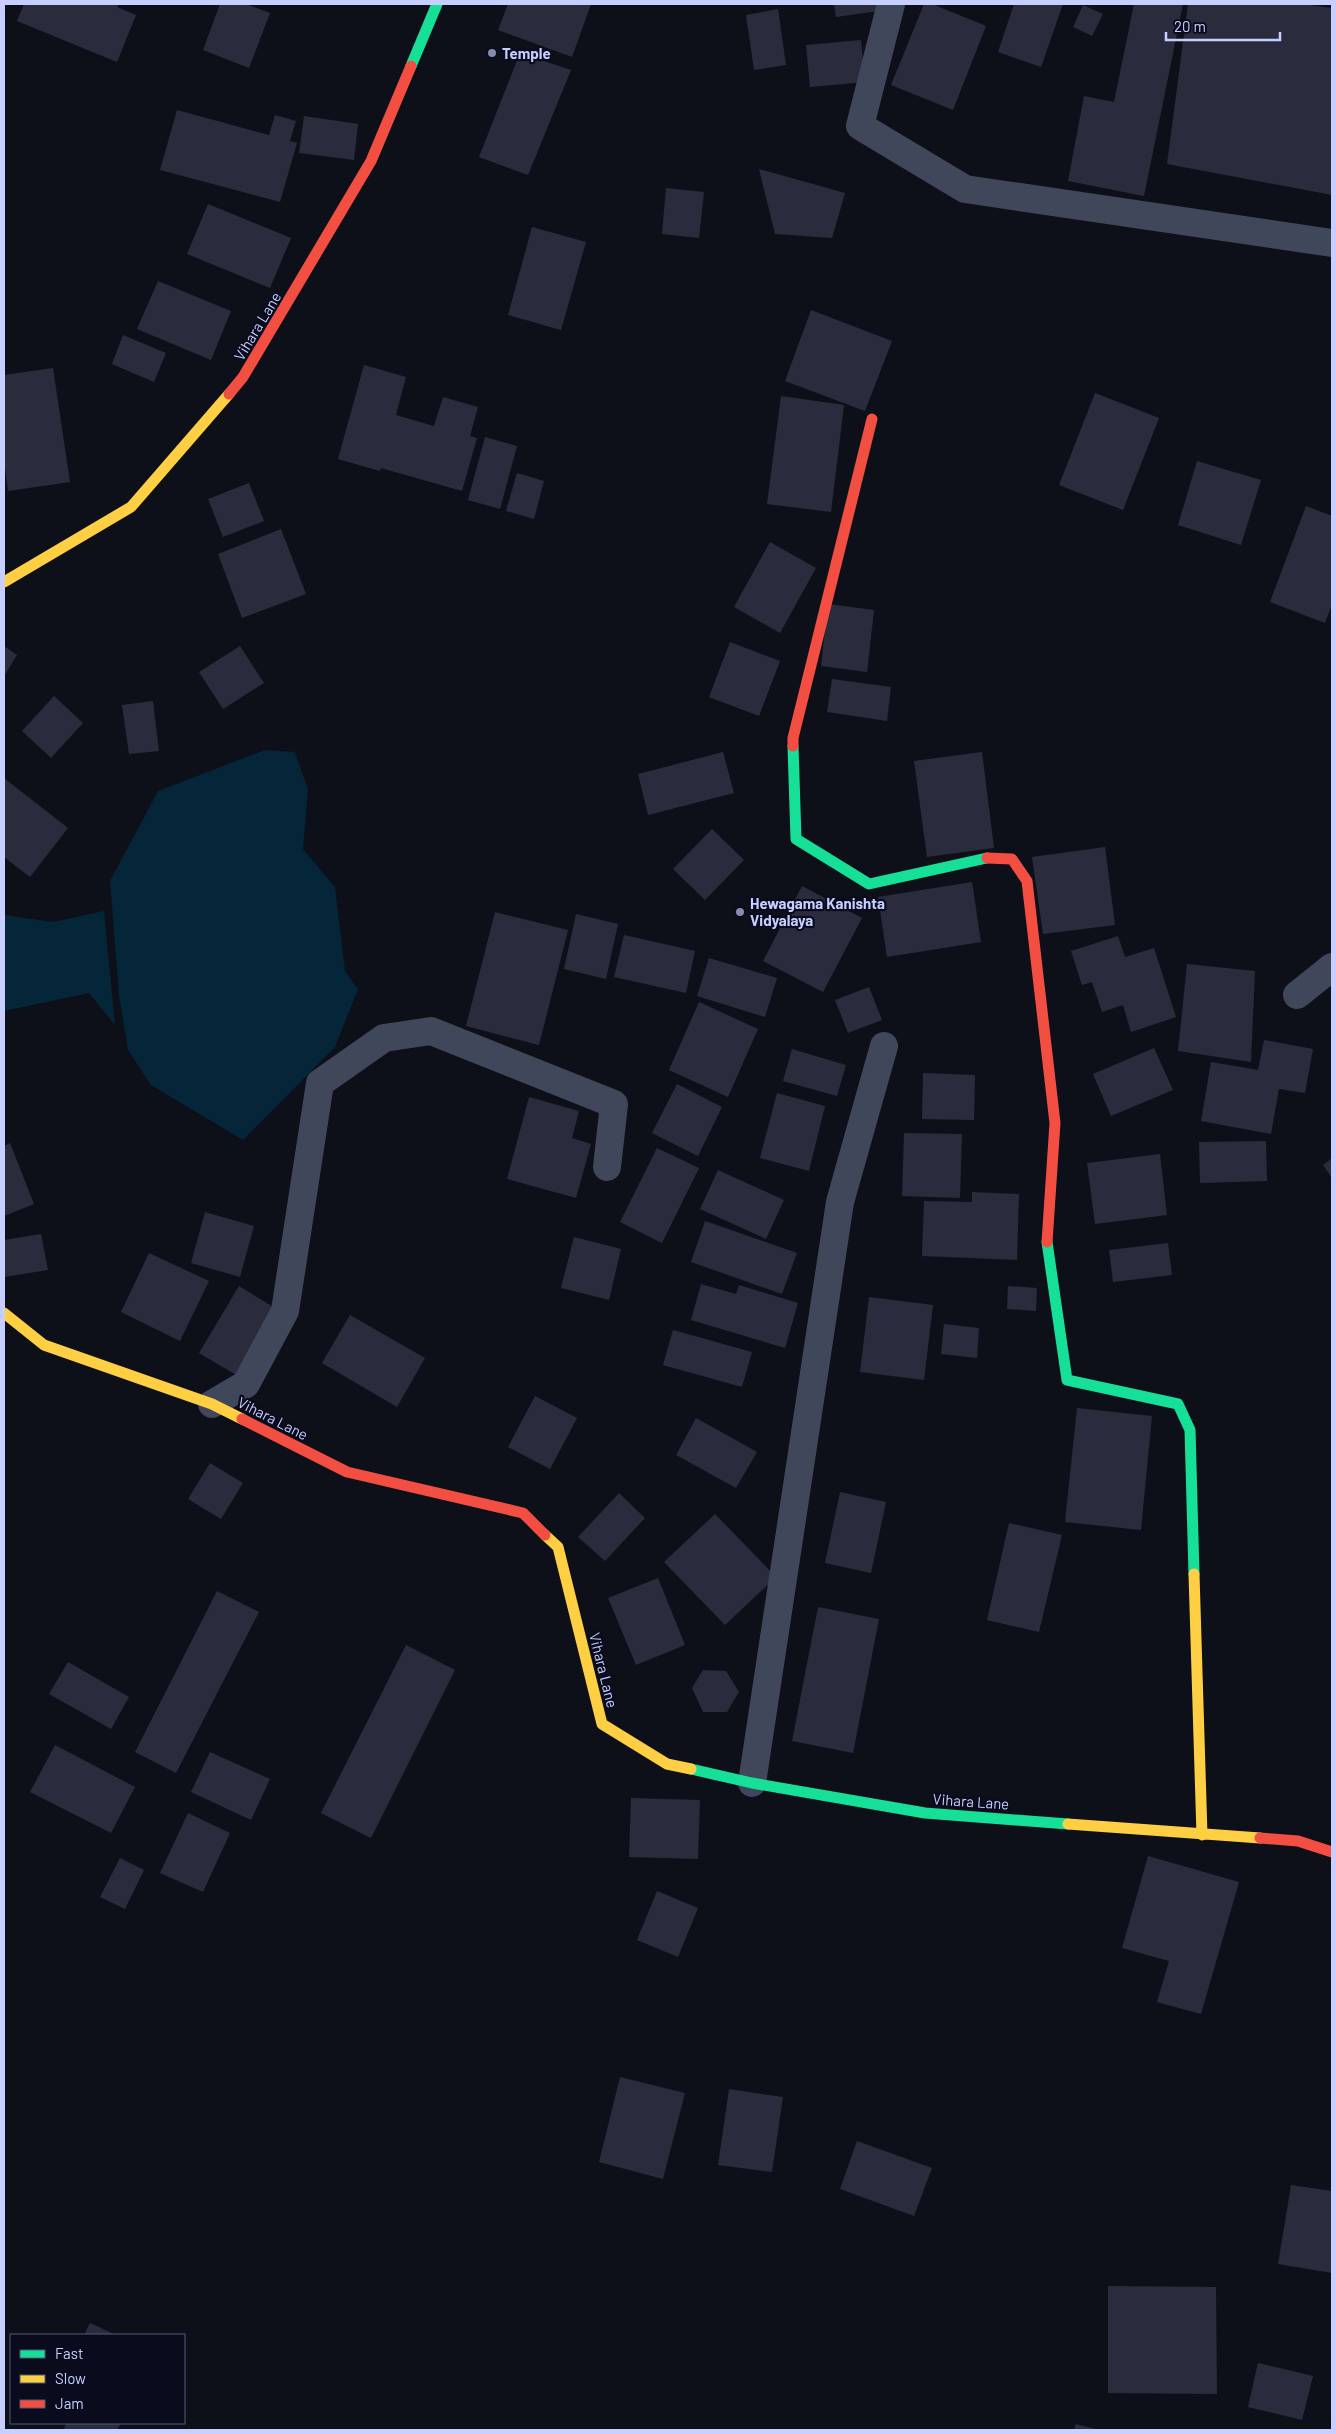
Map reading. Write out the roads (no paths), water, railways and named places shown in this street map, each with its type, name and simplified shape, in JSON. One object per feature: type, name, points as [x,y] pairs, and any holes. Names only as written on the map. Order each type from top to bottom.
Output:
[{"type":"street","name":"Vihara Lane","points":[[4,582],[131,507],[243,378],[371,161],[437,4]]},
{"type":"street","points":[[891,4],[860,126],[965,189],[1332,243]]},
{"type":"street","points":[[872,419],[793,738],[796,839],[869,884],[993,857],[1012,859],[1027,881],[1055,1123],[1047,1249],[1067,1380],[1178,1404],[1190,1430],[1202,1835]]},
{"type":"street","points":[[1297,995],[1332,967]]},
{"type":"street","points":[[212,1404],[246,1384],[285,1311],[320,1083],[384,1038],[431,1032],[614,1104],[607,1167]]},
{"type":"street","points":[[752,1783],[840,1202],[884,1046]]},
{"type":"street","name":"Vihara Lane","points":[[4,1313],[44,1345],[212,1404],[348,1472],[524,1513],[558,1546],[602,1724],[667,1764],[752,1783],[925,1813],[1298,1841],[1332,1852]]},
{"type":"water","points":[[265,750],[295,752],[308,790],[303,849],[335,887],[345,971],[358,989],[335,1047],[243,1140],[151,1085],[128,1050],[119,995],[110,881],[158,791]]},
{"type":"water","points":[[104,911],[115,1025],[89,993],[4,1011],[4,915],[53,922]]},
{"type":"place","name":"Temple","points":[[492,53]]},
{"type":"place","name":"Hewagama Kanishta Vidyalaya","points":[[740,912]]}]
